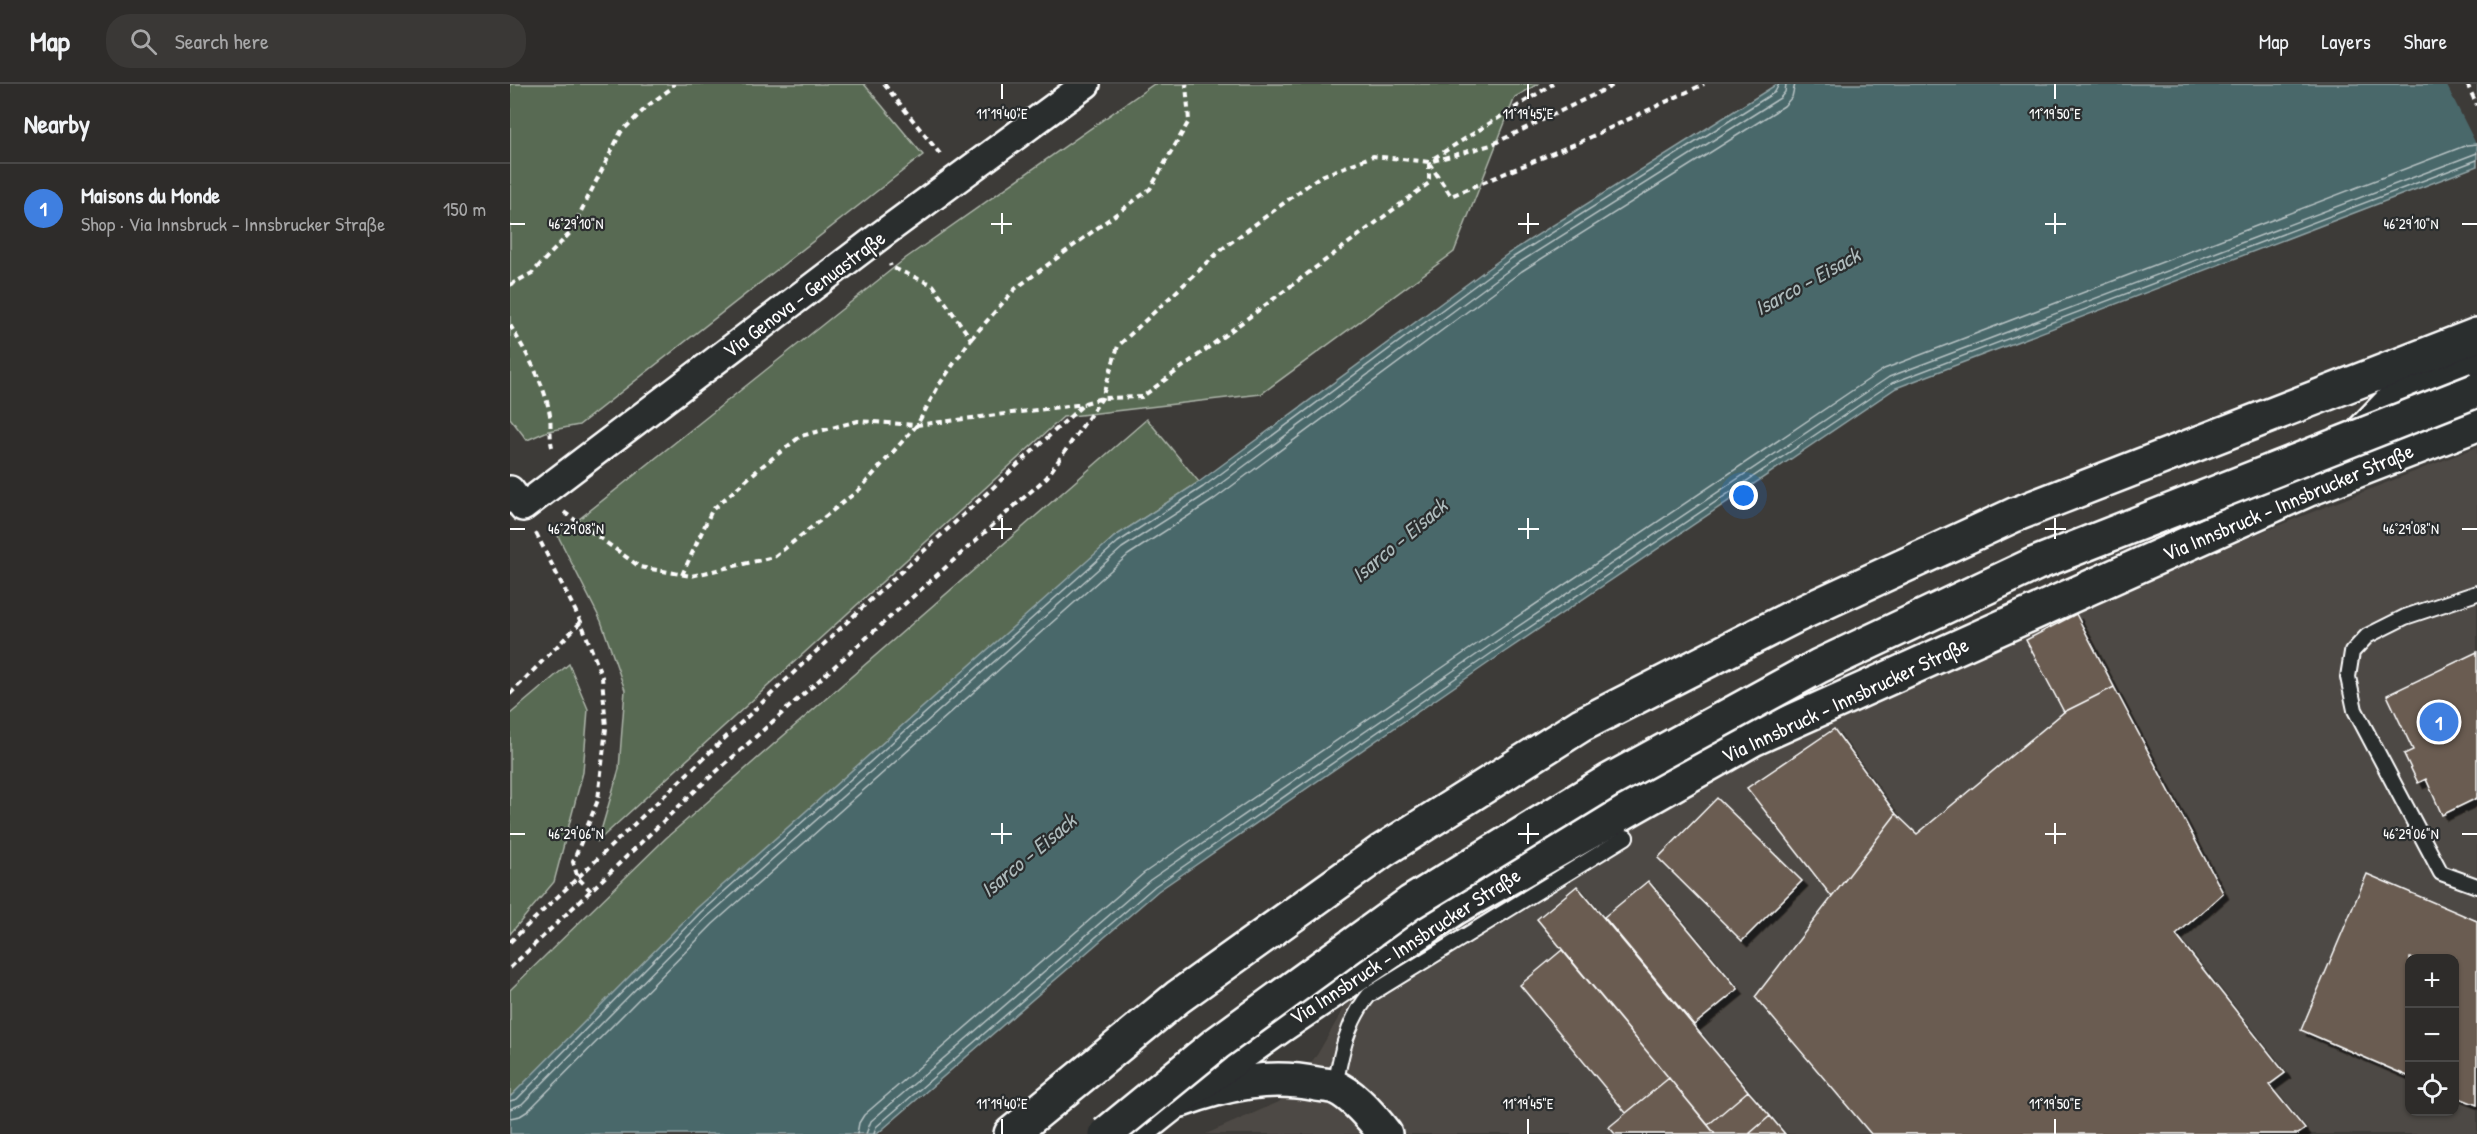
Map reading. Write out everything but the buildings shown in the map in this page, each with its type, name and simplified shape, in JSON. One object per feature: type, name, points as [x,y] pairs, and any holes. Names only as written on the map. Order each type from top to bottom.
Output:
[{"type":"main road","points":[[1011,1134],[1178,997],[1382,851],[1581,725],[1795,616],[2014,515],[2477,335]]},
{"type":"main road","points":[[2309,489],[2399,394],[2477,362]]},
{"type":"main road","points":[[1106,1134],[1216,1044],[1410,903],[1609,780],[1819,666],[2035,564],[2477,390]]},
{"type":"main road","name":"Via Innsbruck - Innsbrucker Straße","points":[[1134,1134],[1279,1027],[1455,908],[1754,739],[2309,489],[2477,424]]},
{"type":"main road","points":[[1173,1103],[1210,1090],[1271,1079],[1302,1081],[1335,1087],[1367,1112],[1385,1134]]},
{"type":"street","name":"Via Genova - Genuastraße","points":[[517,498],[1086,84]]},
{"type":"lane","points":[[2477,593],[2405,618],[2367,636],[2352,652],[2348,677],[2355,710],[2441,873],[2477,886]]},
{"type":"lane","points":[[1335,1087],[1342,1048],[1355,1012],[1369,995],[1626,837]]},
{"type":"path","points":[[510,285],[532,273],[570,233],[621,132],[650,104],[673,87],[673,84]]},
{"type":"path","points":[[884,84],[958,178]]},
{"type":"path","points":[[570,503],[561,510],[640,567],[691,576],[774,557],[860,489],[917,425],[939,385],[971,339],[1015,289],[1150,189],[1189,121],[1186,84]]},
{"type":"path","points":[[1429,162],[1553,84]]},
{"type":"path","points":[[510,968],[697,789],[1047,477],[1102,398],[1118,346],[1222,249],[1319,177],[1373,156],[1429,162],[1491,145],[1616,84]]},
{"type":"path","points":[[1429,162],[1451,196],[1582,141],[1704,84]]},
{"type":"path","points":[[2467,84],[2477,105]]},
{"type":"path","points":[[682,575],[712,510],[761,466],[801,436],[858,421],[917,425],[1085,403],[1102,398],[1142,397],[1429,183],[1429,162]]},
{"type":"path","points":[[881,235],[891,267],[933,285],[971,339]]},
{"type":"path","points":[[510,325],[534,368],[550,411],[548,431],[552,450],[561,444]]},
{"type":"path","points":[[510,942],[866,605],[1085,403]]},
{"type":"path","points":[[517,498],[581,622],[602,677],[606,728],[598,800],[573,862],[578,878],[591,891]]},
{"type":"path","points":[[510,694],[581,622]]},
{"type":"shaded area","points":[[2477,447],[2477,1134],[1206,1134],[1279,1102],[1317,1055],[1347,1003],[1556,871],[1767,750],[2039,620]]},
{"type":"green space","points":[[510,84],[864,84],[923,155],[579,425],[548,431],[527,440],[510,418]]},
{"type":"green space","points":[[1154,84],[1538,84],[1515,97],[1454,252],[1261,394],[1063,417],[598,841],[619,769],[625,690],[601,621],[558,536],[906,258]]},
{"type":"green space","points":[[1147,419],[1199,482],[1114,537],[510,1097],[510,990],[666,838]]},
{"type":"green space","points":[[569,664],[588,709],[583,772],[554,882],[510,934],[510,714]]},
{"type":"water","name":"Isarco - Eisack","points":[[1777,84],[2477,84],[2477,166],[1896,388],[1503,653],[1158,891],[877,1134],[510,1134],[510,1097],[697,908],[1114,537],[1199,482],[1509,253]]},
{"type":"pier","points":[[2446,84],[2477,84],[2477,146]]},
{"type":"place","name":"Maisons du Monde","points":[[2439,722]]}]
